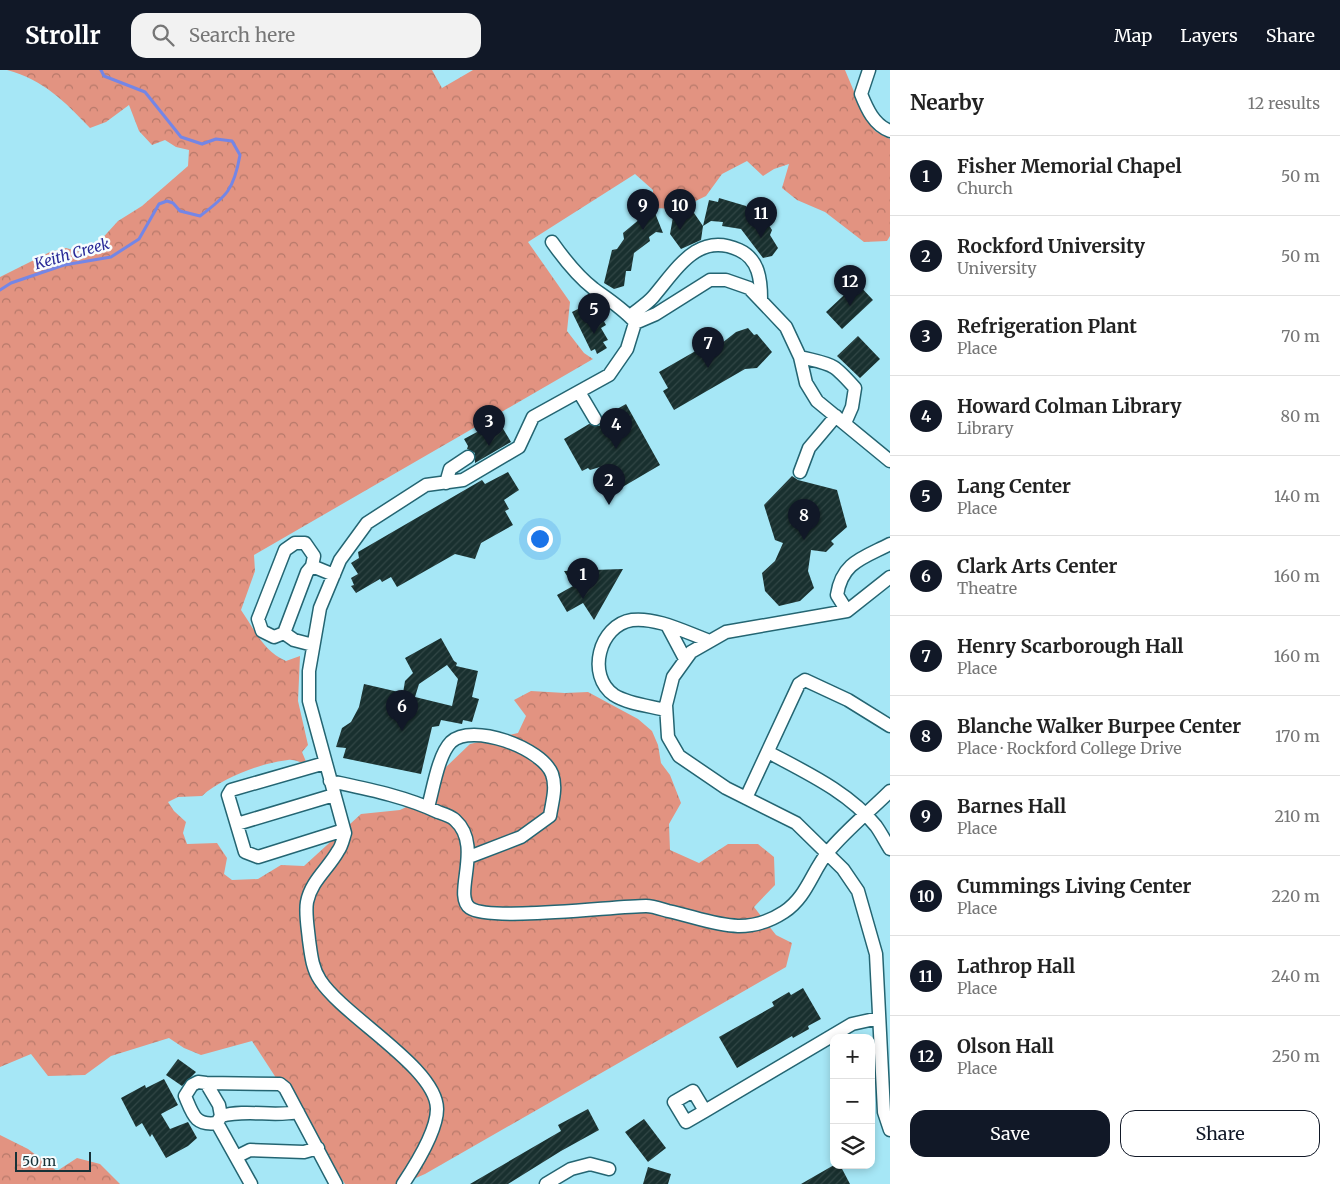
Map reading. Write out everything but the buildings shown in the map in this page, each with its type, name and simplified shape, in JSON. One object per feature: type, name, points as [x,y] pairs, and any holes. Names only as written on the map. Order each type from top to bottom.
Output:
[{"type":"street","points":[[869,70],[861,94],[869,112],[883,128],[890,130]]},
{"type":"street","points":[[552,242],[565,261],[585,282],[632,320]]},
{"type":"street","points":[[403,1184],[414,1168],[434,1127],[437,1109],[434,1093],[420,1072],[336,1001],[319,978],[312,962],[307,902],[316,880],[339,850],[344,830],[309,700],[308,670],[320,608],[340,560],[367,523],[426,486],[463,480],[519,447],[533,418],[609,375],[619,364],[627,349],[632,320],[693,253],[711,244],[726,244],[744,252],[754,263],[761,279],[761,299]]},
{"type":"street","points":[[632,320],[656,314],[710,280],[726,280],[749,288],[786,327],[800,357],[806,383],[817,401],[890,462]]},
{"type":"street","points":[[800,357],[827,362],[834,366],[855,388],[852,407],[841,420],[809,448],[800,472]]},
{"type":"street","points":[[579,392],[595,419]]},
{"type":"street","points":[[446,483],[450,469],[468,457]]},
{"type":"street","points":[[295,543],[305,543],[314,556],[312,566],[306,572],[284,632],[274,637],[262,631],[258,619],[285,550],[295,543]]},
{"type":"street","points":[[847,610],[837,595],[839,580],[847,566],[890,544]]},
{"type":"street","points":[[312,566],[334,575]]},
{"type":"street","points":[[890,577],[847,610],[726,632],[691,652],[673,677],[666,710],[668,737],[679,756],[726,788],[796,823],[827,853],[858,891],[869,924],[876,954],[884,1112],[890,1130]]},
{"type":"street","points":[[666,710],[635,703],[614,695],[601,682],[598,665],[601,647],[611,632],[632,620],[645,620],[710,641]]},
{"type":"street","points":[[668,627],[686,659]]},
{"type":"street","points":[[284,632],[294,640],[313,645]]},
{"type":"street","points":[[746,798],[800,683],[805,680],[848,700],[890,726]]},
{"type":"street","points":[[428,807],[444,750],[452,741],[462,735],[500,735],[540,759],[551,773],[555,789],[550,816],[521,837],[469,857]]},
{"type":"street","points":[[768,752],[804,771],[843,796],[876,826],[890,849]]},
{"type":"street","points":[[325,763],[231,790],[228,795],[245,852],[258,857],[344,830]]},
{"type":"street","points":[[330,781],[388,794],[428,807],[455,819],[463,830],[469,857],[464,883],[464,898],[467,906],[474,910],[504,913],[647,906],[712,924],[739,928],[760,924],[784,912],[808,886],[827,853],[890,791]]},
{"type":"street","points":[[237,824],[334,795]]},
{"type":"street","points":[[705,1111],[852,1024],[879,1018]]},
{"type":"street","points":[[298,1112],[282,1114],[231,1113],[204,1125],[199,1122],[185,1096],[192,1085],[198,1082],[280,1084],[298,1112],[336,1184]]},
{"type":"street","points":[[206,1083],[219,1105],[219,1119],[236,1157],[251,1184]]},
{"type":"street","points":[[236,1157],[250,1150],[304,1152],[318,1148]]},
{"type":"street","points":[[546,1184],[571,1169],[590,1164],[609,1169]]},
{"type":"green space","points":[[7,70],[432,70],[442,88],[473,70],[845,70],[863,113],[875,131],[890,139],[890,236],[887,241],[864,242],[825,212],[797,200],[782,188],[789,164],[774,169],[763,176],[747,161],[722,174],[706,196],[679,209],[653,208],[653,190],[635,174],[528,242],[570,302],[567,331],[584,353],[593,359],[254,555],[255,571],[241,610],[271,652],[286,661],[300,656],[298,701],[308,745],[302,752],[307,764],[290,760],[266,764],[231,777],[202,796],[178,797],[168,802],[174,811],[186,822],[183,833],[187,844],[217,843],[227,858],[224,874],[232,880],[258,879],[281,865],[304,866],[361,814],[400,810],[425,798],[446,767],[470,744],[518,733],[526,716],[514,700],[531,691],[588,692],[638,719],[652,731],[658,745],[661,763],[670,775],[681,803],[669,824],[670,850],[699,863],[728,844],[758,844],[774,857],[775,885],[754,907],[776,935],[792,943],[786,967],[425,1174],[402,1184],[345,1184],[252,1041],[201,1055],[184,1048],[169,1038],[111,1056],[85,1075],[48,1076],[31,1054],[0,1067],[0,277],[50,252],[66,248],[88,254],[118,221],[142,206],[188,166],[189,150],[176,147],[165,140],[152,145],[139,131],[129,105],[106,122],[90,128],[62,100],[43,86],[32,79]]},
{"type":"green space","points":[[0,1135],[28,1149],[57,1171],[77,1158],[100,1164],[120,1184],[0,1184]]},
{"type":"waterway","name":"Keith Creek","points":[[0,290],[11,283],[64,265],[111,257],[139,239],[159,204],[167,201],[173,203],[180,211],[200,216],[217,203],[232,184],[240,155],[232,141],[216,139],[202,144],[181,137],[145,92],[104,76],[101,70]]},
{"type":"place","name":"Barnes Hall","points":[[643,230]]},
{"type":"place","name":"Cummings Living Center","points":[[680,230]]},
{"type":"place","name":"Lathrop Hall","points":[[761,238]]},
{"type":"place","name":"Olson Hall","points":[[850,306]]},
{"type":"place","name":"Lang Center","points":[[594,334]]},
{"type":"place","name":"Henry Scarborough Hall","points":[[708,368]]},
{"type":"place","name":"Refrigeration Plant","points":[[489,446]]},
{"type":"place","name":"Howard Colman Library","points":[[616,449]]},
{"type":"place","name":"Rockford University","points":[[609,505]]},
{"type":"place","name":"Blanche Walker Burpee Center","points":[[804,540]]},
{"type":"place","name":"Fisher Memorial Chapel","points":[[583,599]]},
{"type":"place","name":"Clark Arts Center","points":[[402,731]]}]
